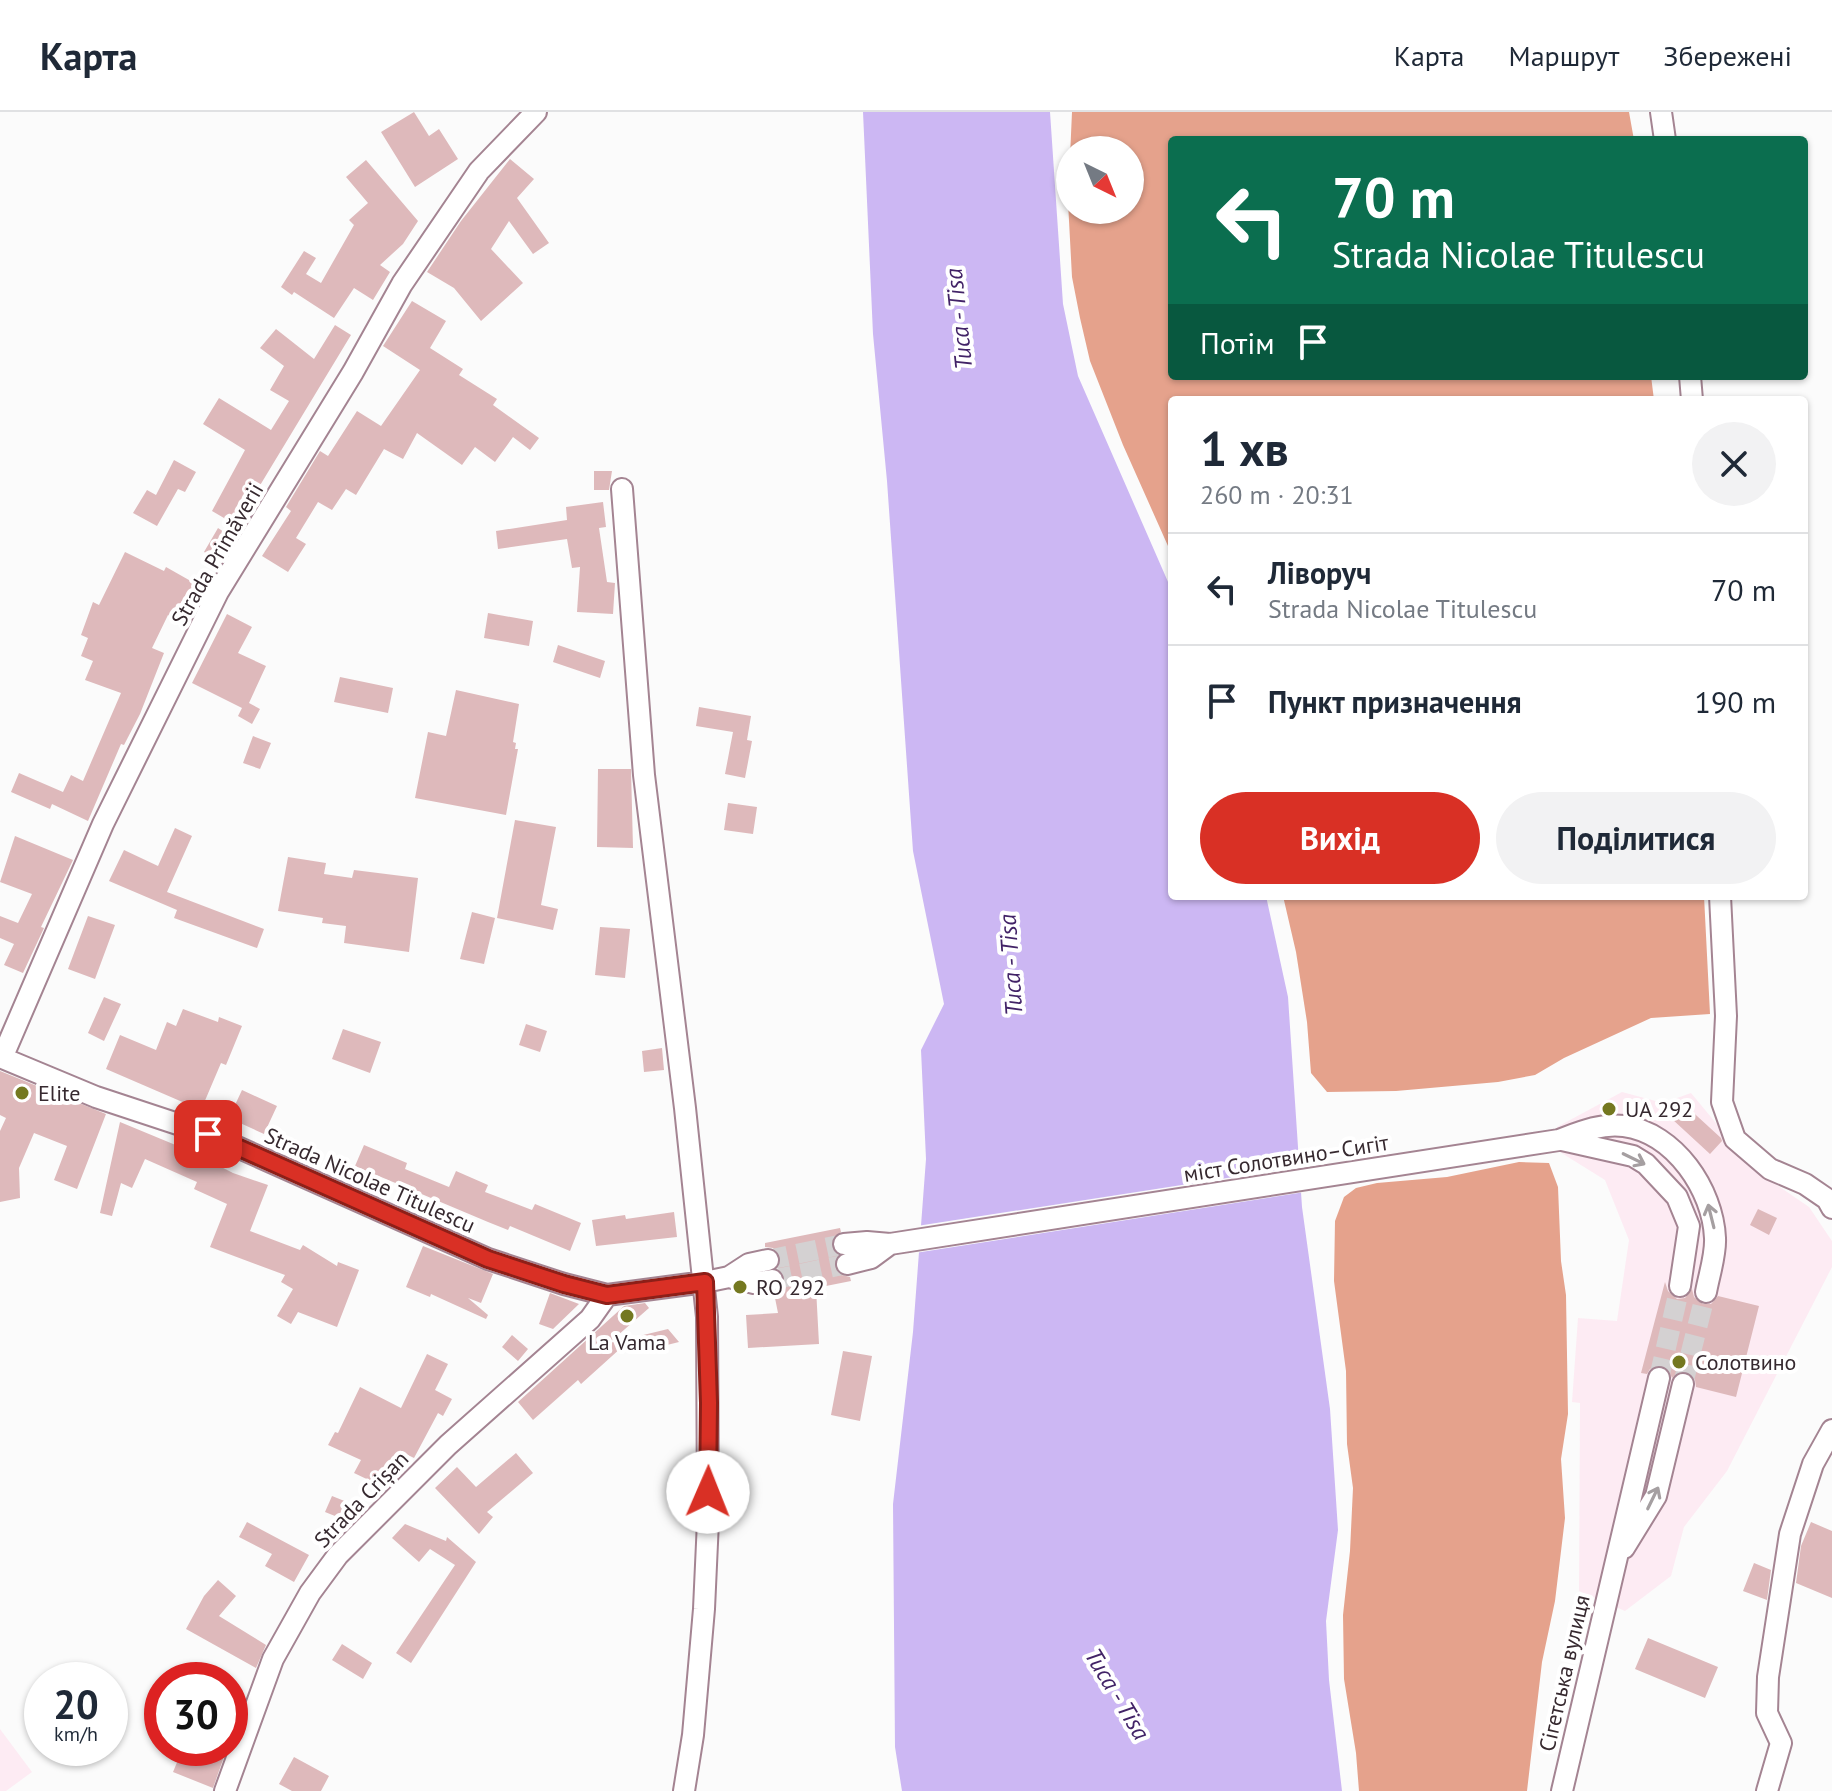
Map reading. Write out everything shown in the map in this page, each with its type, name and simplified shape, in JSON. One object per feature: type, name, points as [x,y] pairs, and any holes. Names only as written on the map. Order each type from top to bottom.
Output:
[{"type":"street","name":"Strada Primăverii","points":[[1,1058],[103,824],[218,592],[353,372],[402,284],[479,171],[536,112]]},
{"type":"street","points":[[1661,112],[1664,136]]},
{"type":"street","points":[[622,489],[645,790],[705,1282],[709,1403],[708,1521],[704,1609],[684,1791]]},
{"type":"street","points":[[1720,900],[1726,1016],[1722,1102],[1735,1139],[1770,1169],[1805,1184],[1827,1199],[1832,1208]]},
{"type":"street","name":"Strada Nicolae Titulescu","points":[[1,1058],[96,1097],[208,1134],[488,1259],[607,1295],[729,1277],[754,1283],[770,1270]]},
{"type":"street","points":[[1552,1141],[1598,1126],[1625,1126],[1649,1134],[1682,1160],[1697,1180],[1714,1222],[1715,1242],[1706,1292]]},
{"type":"street","points":[[1552,1141],[1633,1156],[1646,1164],[1677,1197],[1689,1226],[1680,1286]]},
{"type":"street","name":"міст Солотвино–Сигіт","points":[[846,1254],[871,1258],[900,1242],[1552,1141]]},
{"type":"street","name":"Strada Crișan","points":[[225,1791],[273,1659],[310,1593],[338,1555],[448,1445],[590,1319],[607,1295]]},
{"type":"street","name":"Сігетська вулиця","points":[[1562,1791],[1659,1378]]},
{"type":"street","name":"Сігетська вулиця","points":[[1613,1566],[1656,1496],[1683,1384]]},
{"type":"street","points":[[1767,1791],[1781,1743],[1767,1713],[1768,1677],[1790,1534],[1813,1464],[1832,1430]]},
{"type":"shaded area","points":[[1072,112],[1629,112],[1633,136],[1168,136],[1168,380],[1652,380],[1654,396],[1168,396],[1168,546],[1090,361],[1072,277],[1069,224],[1144,224],[1144,136],[1071,136]]},
{"type":"shaded area","points":[[1284,900],[1704,900],[1710,1014],[1651,1018],[1564,1058],[1535,1075],[1498,1082],[1396,1091],[1327,1092],[1311,1073],[1296,952]]},
{"type":"shaded area","name":"Солотвино","points":[[1622,1092],[1663,1103],[1691,1093],[1755,1170],[1809,1207],[1832,1241],[1832,1267],[1727,1471],[1684,1527],[1671,1576],[1625,1611],[1579,1591],[1580,1403],[1572,1402],[1578,1318],[1617,1321],[1629,1240],[1605,1180],[1560,1152],[1557,1127]]},
{"type":"shaded area","points":[[1519,1162],[1549,1163],[1558,1187],[1561,1261],[1566,1295],[1568,1414],[1561,1459],[1565,1518],[1555,1601],[1542,1662],[1527,1791],[1359,1791],[1344,1679],[1343,1615],[1353,1488],[1347,1444],[1346,1371],[1334,1281],[1335,1221],[1344,1197],[1356,1188],[1377,1183],[1447,1177]]},
{"type":"shaded area","points":[[0,1729],[24,1761],[24,1766],[32,1772],[6,1791],[0,1791]]},
{"type":"water","name":"Тиса - Tisa","points":[[863,112],[1050,112],[1063,304],[1078,376],[1168,582],[1168,900],[1267,900],[1288,997],[1302,1207],[1330,1409],[1338,1530],[1326,1621],[1329,1680],[1342,1791],[902,1791],[895,1747],[893,1504],[913,1332],[926,1159],[921,1050],[944,1004],[913,851],[887,481],[873,334]]},
{"type":"pier","points":[[1304,1166],[1305,1192],[915,1253],[917,1226]]},
{"type":"building","points":[[414,112],[429,136],[439,129],[458,159],[415,187],[381,132]]},
{"type":"building","points":[[510,159],[534,179],[517,198],[549,243],[533,254],[509,221],[491,249],[523,283],[481,321],[454,288],[427,272],[461,221]]},
{"type":"building","points":[[366,160],[418,221],[403,244],[380,265],[390,272],[373,300],[354,288],[334,318],[281,287],[304,251],[316,258],[306,274],[321,283],[354,225],[349,220],[368,203],[346,177]]},
{"type":"building","points":[[412,301],[446,321],[430,348],[463,369],[459,375],[497,399],[493,405],[539,438],[530,450],[513,437],[495,462],[475,447],[462,465],[417,433],[403,459],[384,449],[356,495],[346,489],[332,510],[318,502],[296,538],[306,544],[288,572],[262,556],[291,511],[286,507],[320,451],[328,456],[357,411],[381,426],[420,370],[383,346]]},
{"type":"building","points":[[335,325],[351,335],[236,525],[212,511],[245,450],[203,424],[219,398],[271,430],[289,401],[270,390],[284,366],[260,348],[276,329],[314,359]]},
{"type":"building","points":[[174,460],[196,472],[185,492],[178,489],[157,526],[133,513],[147,490],[156,495]]},
{"type":"building","points":[[594,471],[612,471],[609,490],[594,490]]},
{"type":"building","points":[[603,502],[606,527],[599,528],[607,582],[615,583],[613,614],[577,612],[580,567],[572,568],[567,539],[498,549],[496,531],[567,520],[566,507]]},
{"type":"building","points":[[218,528],[230,536],[217,559],[204,552]]},
{"type":"building","points":[[125,552],[164,571],[166,567],[196,584],[178,621],[168,615],[152,648],[164,653],[140,714],[124,745],[121,744],[88,821],[52,804],[50,809],[11,792],[19,773],[63,792],[71,775],[83,781],[121,693],[85,680],[93,661],[81,656],[88,638],[81,635],[93,602],[99,605]]},
{"type":"building","points":[[488,613],[533,621],[529,646],[484,638]]},
{"type":"building","points":[[227,614],[252,627],[238,653],[266,666],[249,703],[260,709],[252,724],[238,716],[242,708],[192,683]]},
{"type":"building","points":[[558,645],[605,661],[600,678],[553,662]]},
{"type":"building","points":[[340,677],[393,688],[388,713],[334,702]]},
{"type":"building","points":[[456,690],[519,704],[513,742],[516,743],[515,749],[518,749],[506,815],[415,798],[428,732],[446,736]]},
{"type":"building","points":[[699,707],[751,716],[747,740],[752,741],[745,778],[725,774],[733,732],[696,726]]},
{"type":"building","points":[[253,736],[271,743],[260,769],[243,763]]},
{"type":"building","points":[[598,769],[631,769],[633,848],[597,847]]},
{"type":"building","points":[[728,803],[757,807],[753,834],[724,830]]},
{"type":"building","points":[[515,820],[556,827],[541,905],[558,909],[553,930],[497,918]]},
{"type":"building","points":[[175,828],[192,836],[167,892],[264,929],[257,948],[174,918],[177,910],[109,881],[124,850],[158,866]]},
{"type":"building","points":[[15,836],[73,860],[23,973],[4,965],[14,944],[0,938],[0,916],[18,923],[32,894],[0,882]]},
{"type":"building","points":[[288,857],[326,863],[324,874],[352,878],[354,870],[418,878],[409,952],[344,943],[346,926],[322,923],[323,918],[278,911]]},
{"type":"building","points":[[472,912],[495,918],[484,964],[460,959]]},
{"type":"building","points":[[88,916],[115,925],[95,979],[68,969]]},
{"type":"building","points":[[600,927],[630,929],[625,978],[595,975]]},
{"type":"building","points":[[104,997],[121,1004],[104,1041],[88,1033]]},
{"type":"building","points":[[183,1009],[218,1022],[219,1017],[242,1026],[226,1065],[221,1063],[201,1110],[106,1069],[120,1035],[156,1050],[167,1022],[176,1026]]},
{"type":"building","points":[[526,1024],[547,1031],[540,1052],[519,1045]]},
{"type":"building","points":[[343,1029],[381,1042],[370,1073],[332,1059]]},
{"type":"building","points":[[662,1048],[664,1070],[644,1072],[642,1051]]},
{"type":"building","points":[[0,1071],[106,1114],[77,1189],[54,1180],[67,1146],[34,1133],[19,1168],[20,1198],[0,1202],[0,1131],[6,1118],[0,1115]]},
{"type":"building","points":[[242,1090],[277,1106],[264,1134],[229,1118]]},
{"type":"building","points":[[1685,1105],[1721,1138],[1722,1141],[1710,1154],[1672,1119]]},
{"type":"building","points":[[120,1122],[233,1173],[268,1185],[250,1231],[300,1250],[303,1245],[337,1266],[338,1262],[359,1270],[337,1327],[298,1312],[291,1324],[277,1316],[293,1289],[281,1282],[285,1275],[210,1247],[227,1204],[194,1189],[197,1182],[145,1159],[132,1188],[121,1183],[112,1216],[100,1213]]},
{"type":"building","points":[[364,1145],[407,1163],[405,1169],[449,1187],[456,1171],[488,1185],[485,1192],[532,1210],[535,1204],[581,1223],[570,1251],[510,1226],[508,1230],[355,1166]]},
{"type":"building","points":[[1758,1209],[1777,1218],[1769,1235],[1750,1225]]},
{"type":"building","points":[[674,1212],[677,1237],[596,1246],[592,1220]]},
{"type":"building","points":[[840,1228],[841,1232],[831,1244],[838,1255],[834,1266],[838,1274],[850,1277],[851,1281],[816,1288],[819,1344],[748,1348],[746,1315],[778,1313],[774,1293],[784,1284],[785,1277],[778,1268],[780,1257],[773,1248],[765,1247],[765,1243]]},
{"type":"building","points":[[423,1246],[493,1274],[481,1303],[468,1298],[488,1315],[486,1319],[431,1294],[430,1297],[406,1287]]},
{"type":"building","points":[[1665,1282],[1668,1291],[1677,1299],[1685,1298],[1692,1289],[1694,1297],[1703,1304],[1711,1304],[1718,1296],[1759,1306],[1736,1397],[1696,1387],[1695,1380],[1687,1372],[1679,1372],[1672,1378],[1668,1369],[1661,1365],[1650,1369],[1647,1374],[1641,1373]]},
{"type":"building","points":[[550,1293],[579,1304],[553,1329],[539,1324]]},
{"type":"building","points":[[645,1303],[649,1308],[609,1343],[632,1338],[581,1384],[578,1380],[533,1420],[518,1402],[624,1306]]},
{"type":"building","points":[[668,1329],[679,1342],[639,1352],[635,1337]]},
{"type":"building","points":[[512,1335],[528,1349],[518,1361],[502,1347]]},
{"type":"building","points":[[843,1351],[872,1356],[860,1421],[831,1415]]},
{"type":"building","points":[[427,1354],[448,1364],[435,1390],[452,1399],[443,1416],[438,1413],[414,1458],[408,1455],[398,1477],[392,1474],[387,1480],[375,1483],[354,1473],[361,1460],[328,1445],[335,1432],[338,1433],[360,1387],[401,1408]]},
{"type":"building","points":[[516,1453],[533,1473],[487,1512],[493,1517],[479,1534],[435,1488],[457,1467],[476,1487]]},
{"type":"building","points":[[332,1496],[357,1506],[350,1522],[325,1512]]},
{"type":"building","points":[[247,1522],[309,1555],[294,1582],[265,1566],[272,1554],[239,1537]]},
{"type":"building","points":[[1811,1522],[1832,1531],[1832,1598],[1796,1583],[1801,1546]]},
{"type":"building","points":[[405,1524],[446,1541],[447,1537],[476,1562],[411,1663],[396,1653],[455,1565],[430,1549],[419,1562],[392,1538]]},
{"type":"building","points":[[1754,1563],[1771,1570],[1767,1600],[1743,1591]]},
{"type":"building","points":[[218,1580],[236,1596],[219,1616],[266,1645],[256,1668],[186,1629],[204,1596]]},
{"type":"building","points":[[1648,1638],[1718,1667],[1705,1698],[1635,1669]]},
{"type":"building","points":[[342,1644],[372,1663],[363,1679],[332,1660]]},
{"type":"building","points":[[294,1757],[329,1776],[321,1791],[292,1791],[279,1784]]},
{"type":"building","points":[[176,1766],[221,1766],[213,1788],[173,1772]]},
{"type":"tunnel","points":[[768,1260],[844,1244]]},
{"type":"tunnel","points":[[772,1280],[847,1264]]},
{"type":"tunnel","points":[[1659,1378],[1680,1286]]},
{"type":"tunnel","points":[[1683,1384],[1706,1292]]},
{"type":"place","name":"Elite","points":[[22,1093]]},
{"type":"place","name":"UA 292","points":[[1609,1109]]},
{"type":"place","name":"RO 292","points":[[740,1287]]},
{"type":"place","name":"La Vama","points":[[627,1316]]},
{"type":"place","name":"Солотвино","points":[[1679,1362]]},
{"type":"route","points":[[208,1134],[488,1259],[564,1284],[607,1295],[705,1282],[708,1492]]}]
